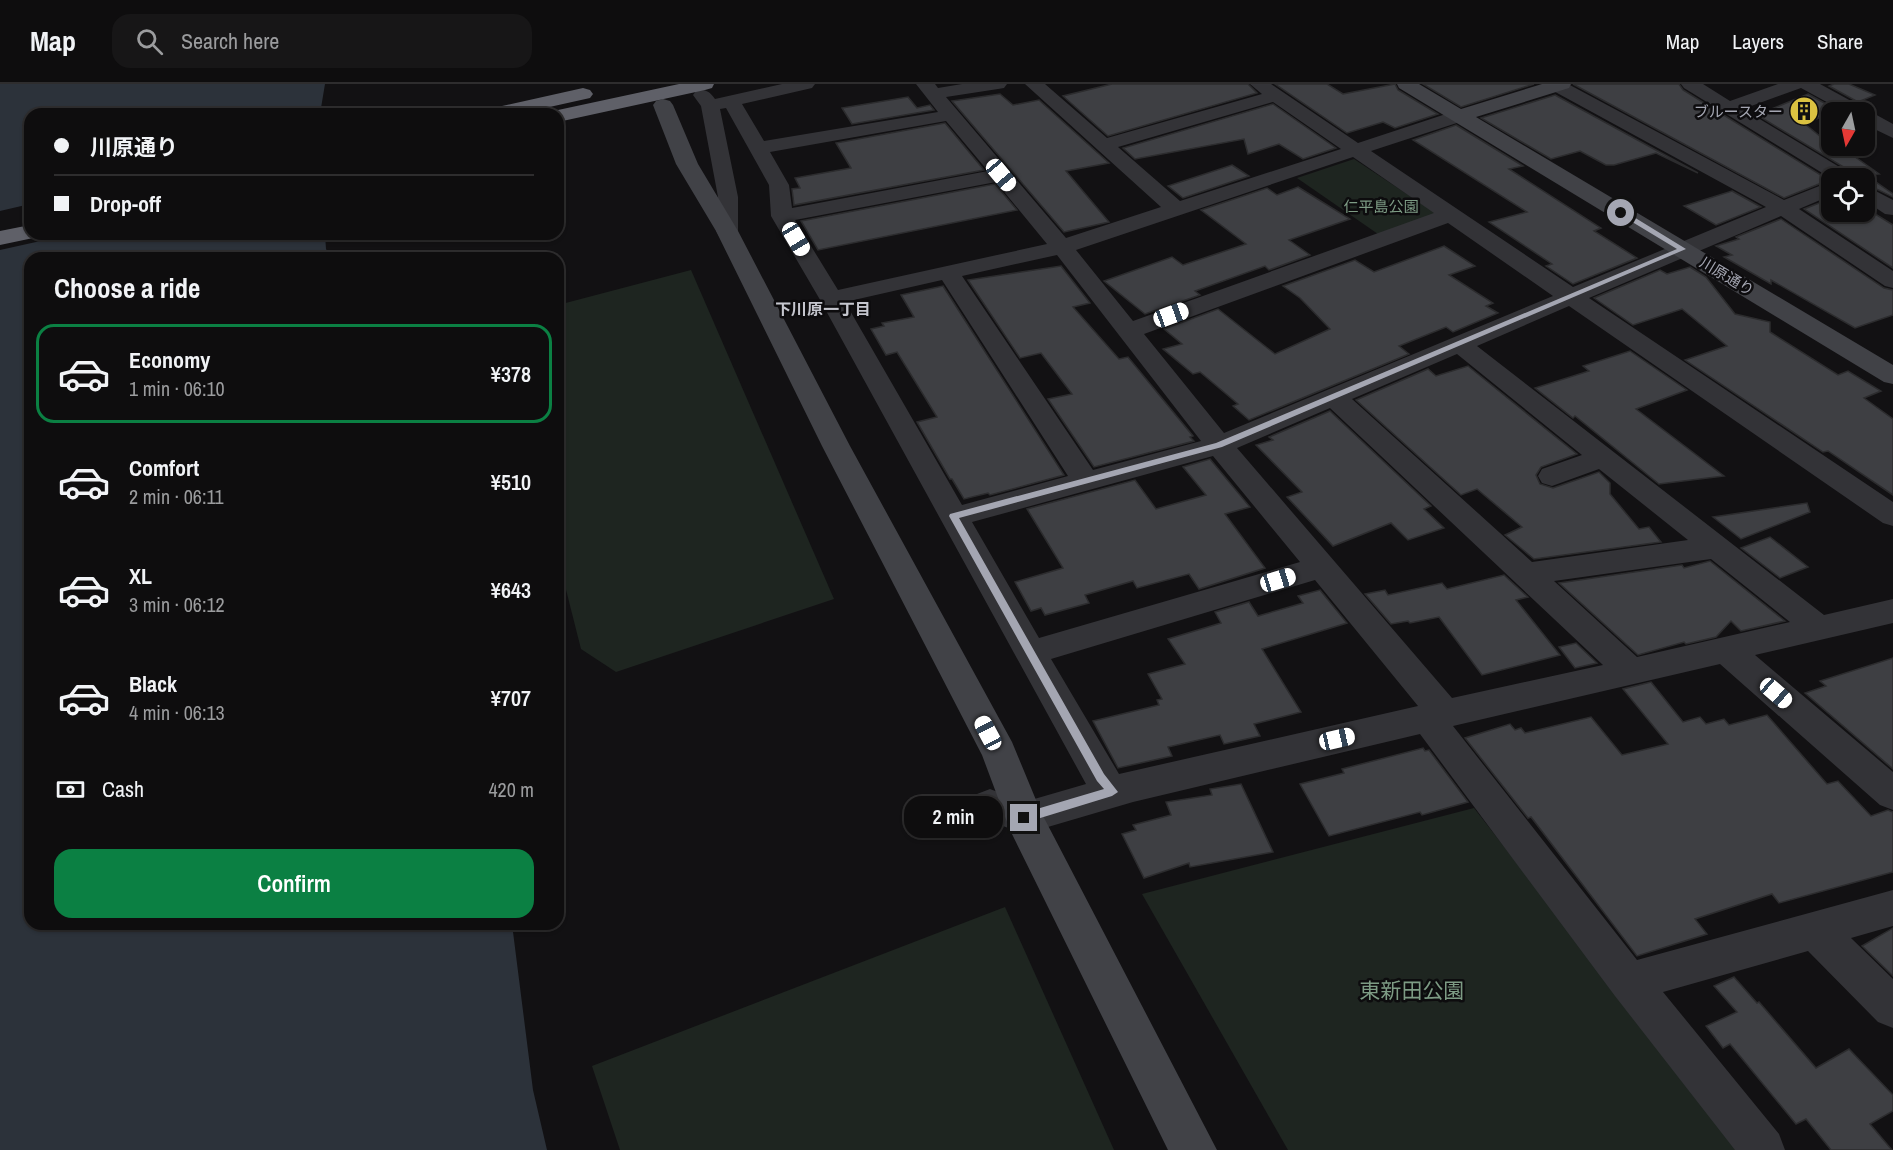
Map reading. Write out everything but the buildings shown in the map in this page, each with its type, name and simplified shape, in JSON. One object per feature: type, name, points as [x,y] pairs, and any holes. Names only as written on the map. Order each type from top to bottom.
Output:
[{"type":"highway","points":[[533,108],[639,93],[712,97]]},
{"type":"highway","points":[[564,114],[639,93]]},
{"type":"highway","points":[[0,219],[24,214]]},
{"type":"highway","points":[[0,238],[24,233]]},
{"type":"street","points":[[712,97],[806,84]]},
{"type":"street","points":[[929,89],[998,84]]},
{"type":"street","name":"川原通り","points":[[1406,84],[1893,376]]},
{"type":"street","points":[[831,298],[1062,247],[1558,84],[1782,207],[1893,281]]},
{"type":"street","points":[[1690,84],[1828,168]]},
{"type":"street","points":[[1730,107],[1795,84]]},
{"type":"street","points":[[1807,84],[1840,102]]},
{"type":"street","points":[[1047,87],[1104,145],[1176,209]]},
{"type":"street","points":[[929,89],[1062,247],[1219,445],[1323,567],[1436,716],[1629,982],[1763,1150]]},
{"type":"street","points":[[1104,145],[1267,90],[1893,516]]},
{"type":"street","points":[[639,93],[672,131],[687,164],[727,231],[842,456],[999,753],[1024,818],[1193,1150]]},
{"type":"street","points":[[712,97],[759,148],[779,186],[782,216],[831,298],[1101,778],[1112,792]]},
{"type":"street","points":[[712,97],[728,197],[727,231]]},
{"type":"street","points":[[759,148],[951,115]]},
{"type":"street","points":[[1875,122],[1893,132]]},
{"type":"street","points":[[782,216],[1001,175]]},
{"type":"street","points":[[954,516],[1219,445],[1821,191]]},
{"type":"street","points":[[1875,198],[1893,209]]},
{"type":"street","points":[[1128,331],[1450,215]]},
{"type":"street","points":[[947,271],[1085,480]]},
{"type":"street","points":[[1459,344],[1819,628]]},
{"type":"street","points":[[1334,397],[1631,672]]},
{"type":"street","points":[[1552,476],[1602,457]]},
{"type":"street","points":[[1526,574],[1717,547]]},
{"type":"street","points":[[1030,653],[1323,567]]},
{"type":"street","points":[[990,805],[1024,818],[1112,792],[1893,611]]},
{"type":"street","points":[[1725,650],[1893,794]]},
{"type":"street","points":[[1629,982],[1893,908]]},
{"type":"street","points":[[1815,931],[1893,1007]]},
{"type":"green space","name":"仁平島公園","points":[[1354,159],[1437,214],[1378,234],[1297,178]]},
{"type":"green space","points":[[691,270],[834,599],[616,672],[581,649],[564,582],[564,303]]},
{"type":"green space","name":"東新田公園","points":[[1474,808],[1740,1150],[1288,1150],[1142,894]]},
{"type":"green space","points":[[1005,907],[1114,1150],[620,1150],[592,1066]]},
{"type":"shaded area","points":[[0,84],[325,84],[321,108],[24,108],[24,240],[325,240],[328,252],[24,252],[24,930],[513,930],[533,1090],[547,1150],[0,1150]]},
{"type":"pier","points":[[24,205],[24,240],[45,240],[0,250],[0,211]]},
{"type":"place","name":"ブルースター","points":[[1804,111]]},
{"type":"district","name":"下川原一丁目","points":[[823,309]]},
{"type":"route","points":[[1024,818],[1112,792],[1101,778],[954,516],[1219,445],[1682,249],[1621,213]]}]
